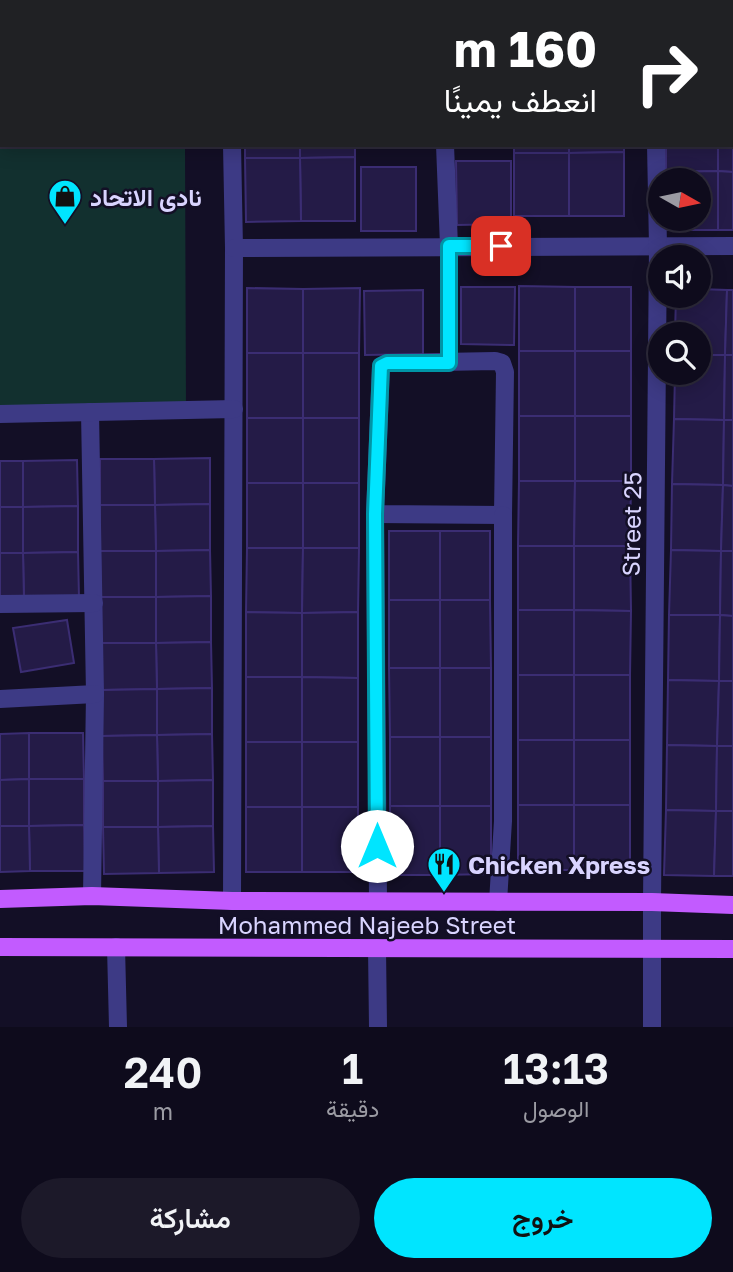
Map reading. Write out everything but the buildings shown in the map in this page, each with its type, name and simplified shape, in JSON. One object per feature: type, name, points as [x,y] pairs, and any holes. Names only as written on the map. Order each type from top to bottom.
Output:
[{"type":"main road","name":"Mohammed Najeeb Street","points":[[0,899],[92,897],[232,901],[652,902],[733,905]]},
{"type":"main road","name":"Mohammed Najeeb Street","points":[[0,947],[733,950]]},
{"type":"street","points":[[232,147],[232,901]]},
{"type":"street","points":[[445,147],[449,246],[449,363]]},
{"type":"street","name":"Street 25","points":[[656,147],[658,245]]},
{"type":"street","points":[[234,248],[648,246]]},
{"type":"street","points":[[711,246],[733,246]]},
{"type":"street","name":"Street 25","points":[[652,950],[657,308]]},
{"type":"street","points":[[378,901],[375,514],[381,366],[387,363],[495,361],[502,363],[505,372],[503,821],[498,902]]},
{"type":"street","points":[[0,414],[234,409]]},
{"type":"street","points":[[90,412],[95,694],[92,897]]},
{"type":"street","points":[[375,514],[503,515]]},
{"type":"street","points":[[0,604],[94,603]]},
{"type":"street","points":[[0,699],[95,694]]},
{"type":"street","points":[[116,947],[118,1027]]},
{"type":"street","points":[[377,948],[378,1027]]},
{"type":"street","points":[[652,950],[652,1027]]},
{"type":"green space","points":[[0,147],[185,147],[186,408],[0,407]]},
{"type":"place","name":"نادى الاتحاد","points":[[65,226]]},
{"type":"place","name":"Chicken Xpress","points":[[444,894]]},
{"type":"route","points":[[377,846],[375,514],[379,374],[381,366],[387,363],[449,363],[449,246],[501,246]]}]
